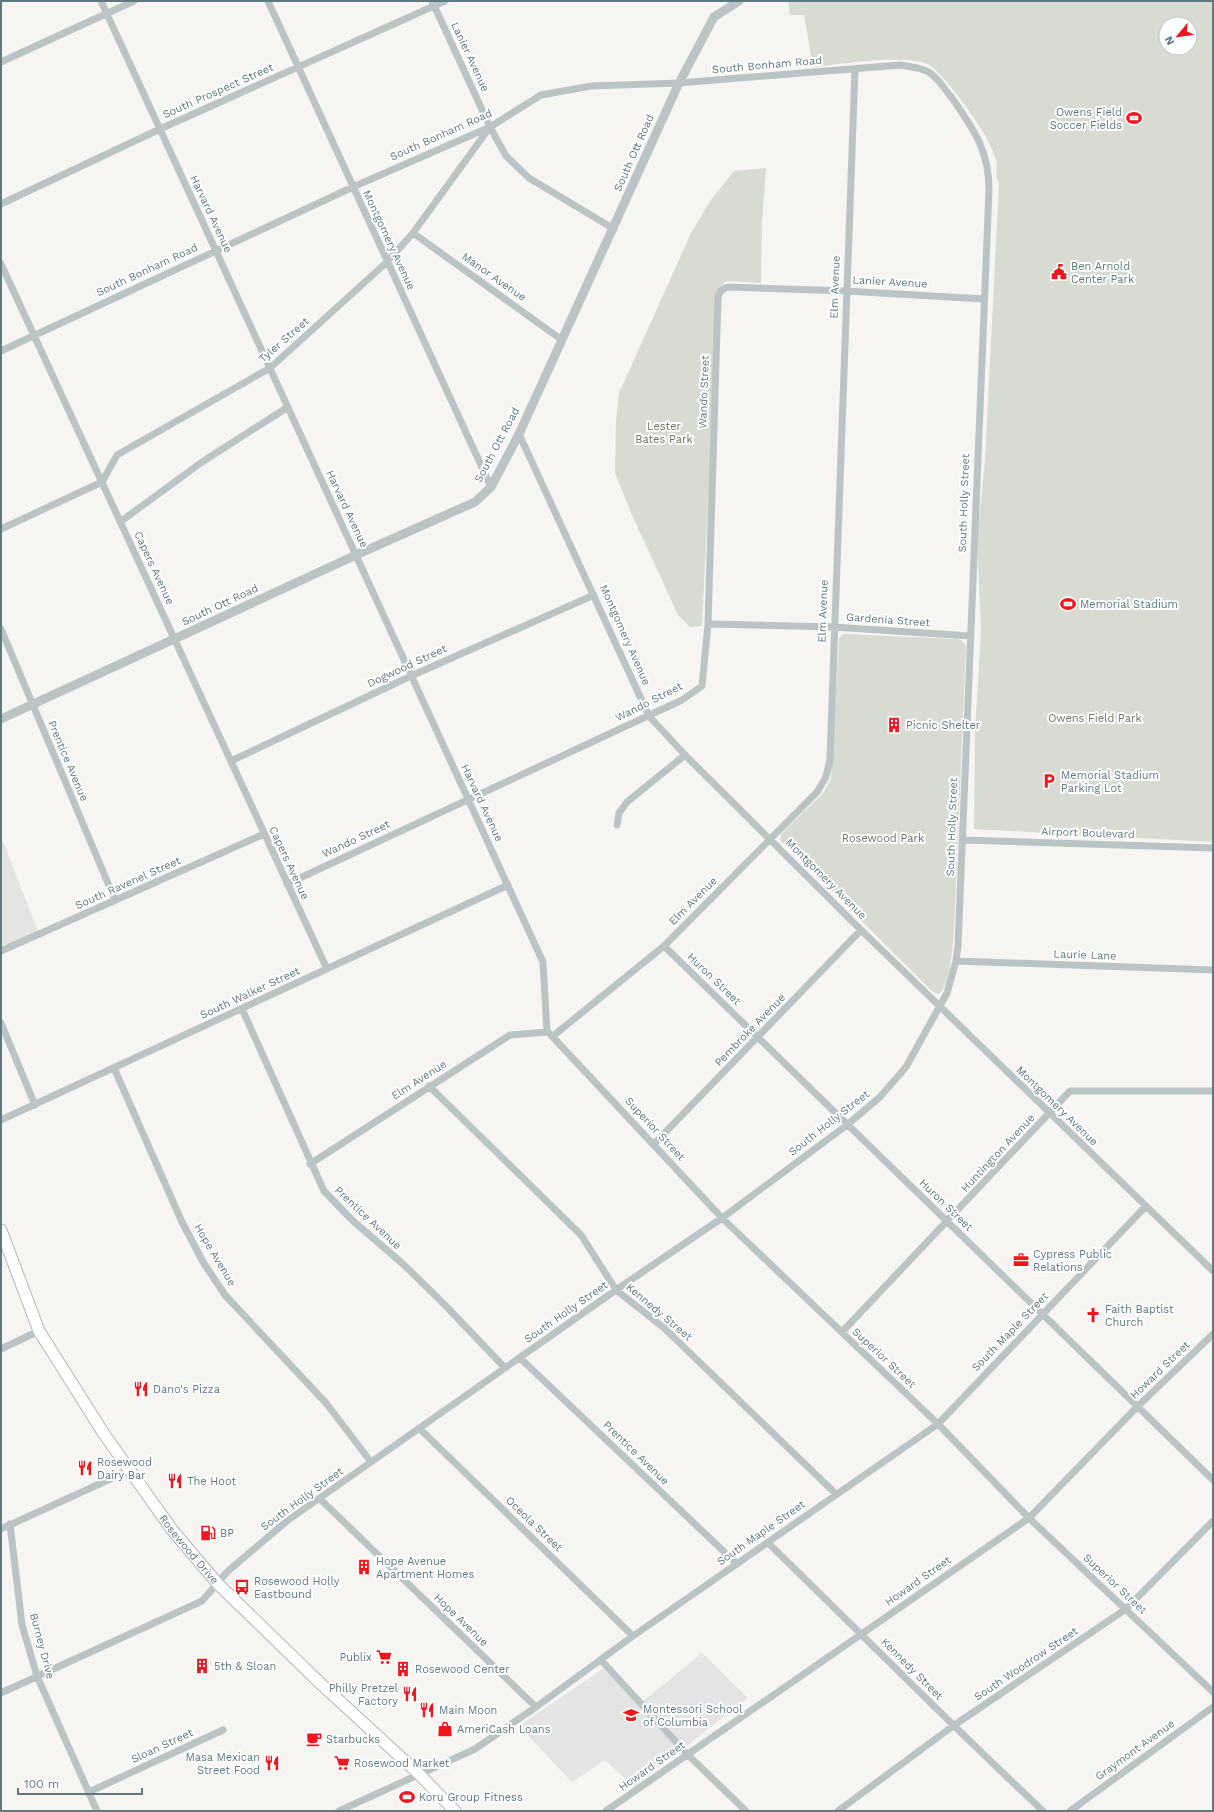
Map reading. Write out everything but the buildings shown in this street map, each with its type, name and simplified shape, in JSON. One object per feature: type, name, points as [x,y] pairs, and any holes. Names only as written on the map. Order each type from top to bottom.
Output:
[{"type":"main road","name":"Rosewood Drive","points":[[1,1230],[39,1331],[104,1434],[173,1531],[218,1584],[321,1684],[419,1774],[455,1811]]},
{"type":"street","name":"Harvard Avenue","points":[[101,1],[543,962],[550,1034]]},
{"type":"street","points":[[1,62],[134,1]]},
{"type":"street","name":"Montgomery Avenue","points":[[268,1],[491,487]]},
{"type":"street","name":"South Prospect Street","points":[[1,204],[160,129],[298,68],[433,3],[445,1]]},
{"type":"street","name":"South Ott Road","points":[[1,719],[356,555],[475,502],[491,487],[519,434],[614,229],[679,83],[714,16],[739,1]]},
{"type":"street","name":"Lanier Avenue","points":[[433,3],[490,127],[506,156],[528,178],[614,229]]},
{"type":"street","name":"South Bonham Road","points":[[1,351],[353,187],[490,127],[540,95],[591,86],[679,83],[900,66],[921,68]]},
{"type":"street","name":"South Holly Street","points":[[1,1693],[202,1601],[228,1571],[287,1521],[320,1500],[371,1462],[616,1290],[722,1218],[848,1125],[880,1097],[906,1067],[941,1006],[952,978],[956,961],[963,840],[989,190],[987,162],[982,146],[966,119],[940,83],[931,73],[921,68]]},
{"type":"street","name":"Elm Avenue","points":[[310,1164],[510,1035],[550,1034],[664,946],[817,792],[826,775],[830,756],[833,627],[855,69]]},
{"type":"street","name":"Tyler Street","points":[[102,482],[117,455],[270,368],[387,262],[413,233],[490,127]]},
{"type":"street","name":"Manor Avenue","points":[[413,233],[562,340]]},
{"type":"street","name":"Capers Avenue","points":[[1,264],[327,969]]},
{"type":"street","name":"Lanier Avenue","points":[[723,289],[729,287],[846,291],[984,299]]},
{"type":"street","name":"Wando Street","points":[[287,884],[649,716],[682,700],[702,686],[708,624],[718,298],[720,291],[723,289]]},
{"type":"street","points":[[120,522],[202,462],[288,407]]},
{"type":"street","name":"Montgomery Avenue","points":[[519,434],[649,716],[685,755],[861,930],[941,1006],[1145,1207],[1213,1271]]},
{"type":"street","points":[[1,529],[102,482]]},
{"type":"street","name":"Dogwood Street","points":[[231,761],[412,676],[594,595]]},
{"type":"street","name":"Gardenia Street","points":[[708,624],[833,627],[970,636]]},
{"type":"street","name":"Prentice Avenue","points":[[1,630],[115,900]]},
{"type":"street","points":[[617,825],[619,813],[627,802],[685,755]]},
{"type":"street","name":"South Ravenel Street","points":[[1,951],[264,834]]},
{"type":"street","name":"Airport Boulevard","points":[[963,840],[1213,848]]},
{"type":"street","name":"South Walker Street","points":[[1,1120],[508,885]]},
{"type":"street","name":"Pembroke Avenue","points":[[654,1144],[861,930]]},
{"type":"street","name":"Huron Street","points":[[664,946],[1213,1480]]},
{"type":"street","name":"Laurie Lane","points":[[956,961],[1213,970]]},
{"type":"street","name":"Prentice Avenue","points":[[242,1009],[310,1164],[324,1191],[352,1220],[403,1264],[445,1305],[505,1368]]},
{"type":"street","points":[[1,1023],[35,1105]]},
{"type":"street","name":"Superior Street","points":[[550,1034],[722,1218],[938,1424],[1029,1518],[1213,1692]]},
{"type":"street","name":"Hope Avenue","points":[[114,1068],[182,1222],[203,1262],[225,1295],[326,1403],[371,1462]]},
{"type":"street","name":"Kennedy Street","points":[[429,1086],[581,1235],[616,1290],[663,1327],[836,1494]]},
{"type":"street","name":"Huntington Avenue","points":[[842,1332],[948,1222],[1070,1091],[1213,1091]]},
{"type":"street","name":"South Maple Street","points":[[339,1811],[475,1749],[536,1707],[632,1636],[938,1424],[1145,1207]]},
{"type":"street","points":[[1,1349],[39,1331]]},
{"type":"street","name":"Howard Street","points":[[606,1811],[1029,1518],[1137,1406],[1213,1334]]},
{"type":"street","name":"Prentice Avenue","points":[[520,1358],[737,1564]]},
{"type":"street","name":"Oceola Street","points":[[420,1429],[632,1636]]},
{"type":"street","points":[[1,1529],[130,1470]]},
{"type":"street","name":"Hope Avenue","points":[[320,1500],[536,1707]]},
{"type":"street","name":"South Woodrow Street","points":[[838,1811],[953,1726],[1126,1610],[1213,1521]]},
{"type":"street","name":"Burney Drive","points":[[10,1524],[22,1625],[37,1676],[97,1811]]},
{"type":"street","name":"Kennedy Street","points":[[767,1542],[862,1633],[953,1726],[1042,1811]]},
{"type":"street","points":[[601,1660],[688,1755],[746,1811]]},
{"type":"street","name":"Graymont Avenue","points":[[1070,1811],[1213,1707]]},
{"type":"street","name":"Sloan Street","points":[[89,1792],[223,1730]]},
{"type":"shaded area","points":[[1,836],[39,934],[1,951]]},
{"type":"shaded area","name":"Montessori School of Columbia","points":[[702,1653],[748,1698],[634,1787],[605,1760],[572,1782],[519,1726],[607,1666],[641,1703]]},
{"type":"green space","name":"Owens Field Park","points":[[788,1],[1213,1],[1213,842],[974,829],[975,733],[981,629],[977,541],[985,460],[999,183],[997,178],[996,160],[986,137],[976,121],[950,86],[933,68],[927,64],[916,61],[887,60],[813,67],[804,15],[790,15]]},
{"type":"green space","name":"Lester Bates Park","points":[[766,168],[762,222],[761,283],[730,281],[725,282],[719,289],[702,626],[690,627],[678,615],[632,515],[615,473],[616,421],[619,393],[692,231],[711,200],[734,171]]},
{"type":"green space","name":"Rosewood Park","points":[[844,634],[956,639],[961,640],[966,645],[954,932],[952,956],[948,974],[943,989],[939,994],[933,992],[780,840],[781,834],[823,793],[831,779],[839,638]]},
{"type":"place","name":"Owens Field Soccer Fields","points":[[1134,118]]},
{"type":"place","name":"Ben Arnold Center Park","points":[[1059,272]]},
{"type":"place","name":"Memorial Stadium","points":[[1068,604]]},
{"type":"place","name":"Picnic Shelter","points":[[894,725]]},
{"type":"place","name":"Memorial Stadium Parking Lot","points":[[1049,781]]},
{"type":"place","name":"Cypress Public Relations","points":[[1021,1260]]},
{"type":"place","name":"Faith Baptist Church","points":[[1093,1315]]},
{"type":"place","name":"Dano's Pizza","points":[[141,1389]]},
{"type":"place","name":"Rosewood Dairy Bar","points":[[85,1468]]},
{"type":"place","name":"The Hoot","points":[[175,1481]]},
{"type":"place","name":"BP","points":[[208,1533]]},
{"type":"place","name":"Hope Avenue Apartment Homes","points":[[364,1567]]},
{"type":"place","name":"Rosewood Holly Eastbound","points":[[242,1587]]},
{"type":"place","name":"Publix","points":[[384,1657]]},
{"type":"place","name":"5th & Sloan","points":[[202,1666]]},
{"type":"place","name":"Rosewood Center","points":[[403,1669]]},
{"type":"place","name":"Philly Pretzel Factory","points":[[410,1694]]},
{"type":"place","name":"Main Moon","points":[[427,1710]]},
{"type":"place","name":"Montessori School of Columbia","points":[[631,1715]]},
{"type":"place","name":"AmeriCash Loans","points":[[445,1729]]},
{"type":"place","name":"Starbucks","points":[[314,1739]]},
{"type":"place","name":"Masa Mexican Street Food","points":[[272,1763]]},
{"type":"place","name":"Rosewood Market","points":[[342,1763]]},
{"type":"place","name":"Koru Group Fitness","points":[[407,1797]]}]
